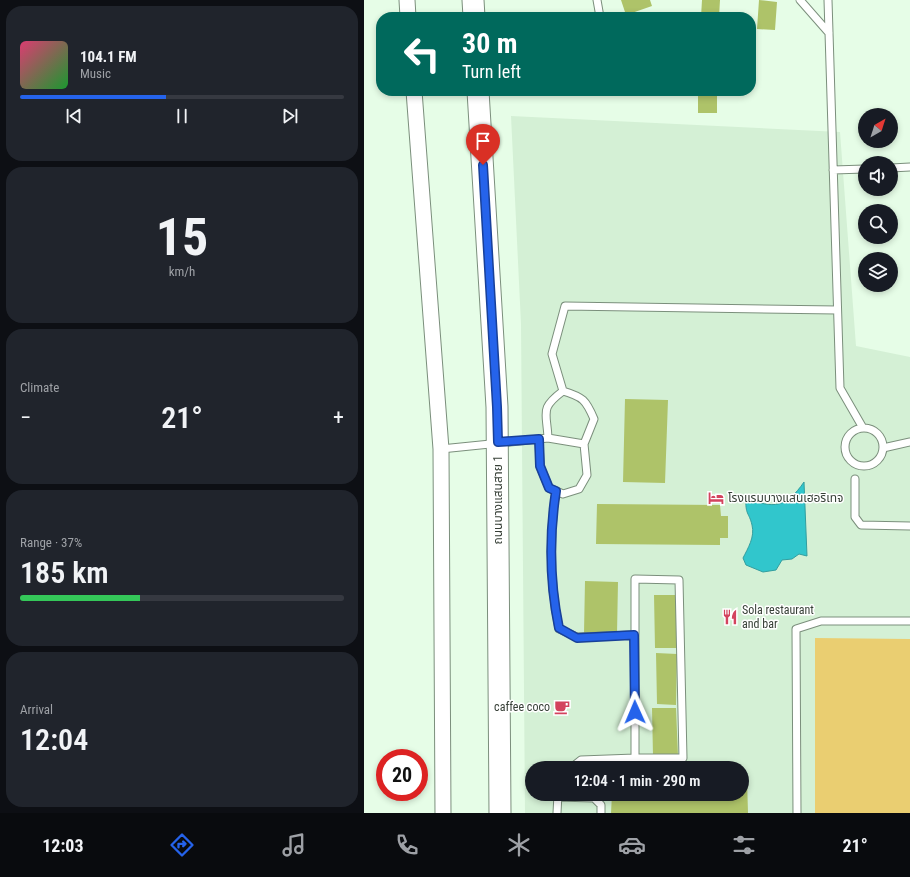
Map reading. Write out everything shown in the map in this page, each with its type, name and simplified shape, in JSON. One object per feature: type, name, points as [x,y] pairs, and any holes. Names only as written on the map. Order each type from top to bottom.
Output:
[{"type":"street","points":[[407,0],[408,12]]},
{"type":"street","points":[[473,0],[474,12]]},
{"type":"street","points":[[414,96],[441,449],[443,813]]},
{"type":"street","name":"ถนนบางแสนสาย 1","points":[[478,96],[497,407],[500,813]]},
{"type":"lane","points":[[597,0],[599,12]]},
{"type":"lane","points":[[800,0],[829,33]]},
{"type":"lane","points":[[828,0],[840,388],[863,428],[875,432],[880,436],[883,448],[879,459],[868,466],[856,464],[851,461],[846,450],[848,438],[852,433],[863,428]]},
{"type":"lane","points":[[898,168],[910,167]]},
{"type":"lane","points":[[833,170],[858,169]]},
{"type":"lane","points":[[563,391],[552,354],[565,306],[837,310]]},
{"type":"lane","points":[[539,439],[540,466],[549,488],[563,494],[579,489],[587,475],[584,444],[594,419],[587,402],[575,395],[563,391]]},
{"type":"lane","points":[[548,438],[544,415],[550,401],[563,391]]},
{"type":"lane","points":[[441,449],[548,438],[584,444]]},
{"type":"lane","points":[[883,448],[910,442]]},
{"type":"lane","points":[[855,479],[855,517],[861,525],[910,526]]},
{"type":"lane","points":[[556,491],[552,517],[553,598],[559,628],[577,638],[634,635]]},
{"type":"lane","points":[[580,761],[635,758],[683,758],[680,580],[635,579],[635,758]]},
{"type":"lane","points":[[797,813],[796,629],[821,621],[910,621]]},
{"type":"lane","points":[[557,813],[558,801]]},
{"type":"lane","points":[[597,801],[601,805],[601,813]]},
{"type":"shaded area","name":"โรงแรมบางแสนเฮอริเทจ","points":[[511,116],[840,132],[856,346],[910,357],[910,639],[815,639],[815,813],[525,813],[521,324]]},
{"type":"shaded area","points":[[815,638],[910,639],[910,813],[815,813]]},
{"type":"water","points":[[804,482],[807,556],[799,554],[792,559],[782,560],[776,570],[763,572],[746,565],[743,558],[753,534],[753,529],[747,511],[746,498],[764,504],[779,504],[791,497]]},
{"type":"building","points":[[621,0],[650,0],[652,6],[635,12],[625,12]]},
{"type":"building","points":[[702,0],[720,0],[719,12],[701,12]]},
{"type":"building","points":[[759,0],[777,2],[775,30],[757,29]]},
{"type":"building","points":[[698,96],[717,96],[717,113],[698,113]]},
{"type":"building","points":[[625,399],[668,400],[665,483],[623,482]]},
{"type":"building","points":[[597,504],[720,505],[721,516],[728,516],[728,538],[720,538],[720,545],[596,544]]},
{"type":"building","points":[[585,581],[618,582],[617,634],[584,633]]},
{"type":"building","points":[[654,595],[678,595],[679,648],[655,648]]},
{"type":"building","points":[[656,653],[677,654],[676,705],[657,704]]},
{"type":"building","points":[[652,708],[676,708],[678,756],[653,756]]},
{"type":"building","points":[[612,801],[748,801],[748,813],[611,813]]},
{"type":"place","name":"โรงแรมบางแสนเฮอริเทจ","points":[[716,498]]},
{"type":"place","name":"Sola restaurant and bar","points":[[730,617]]},
{"type":"place","name":"caffee coco","points":[[562,707]]},
{"type":"route","points":[[483,165],[498,442],[539,439],[540,466],[549,488],[556,491],[552,517],[553,598],[559,628],[577,638],[634,635],[635,712]]}]
